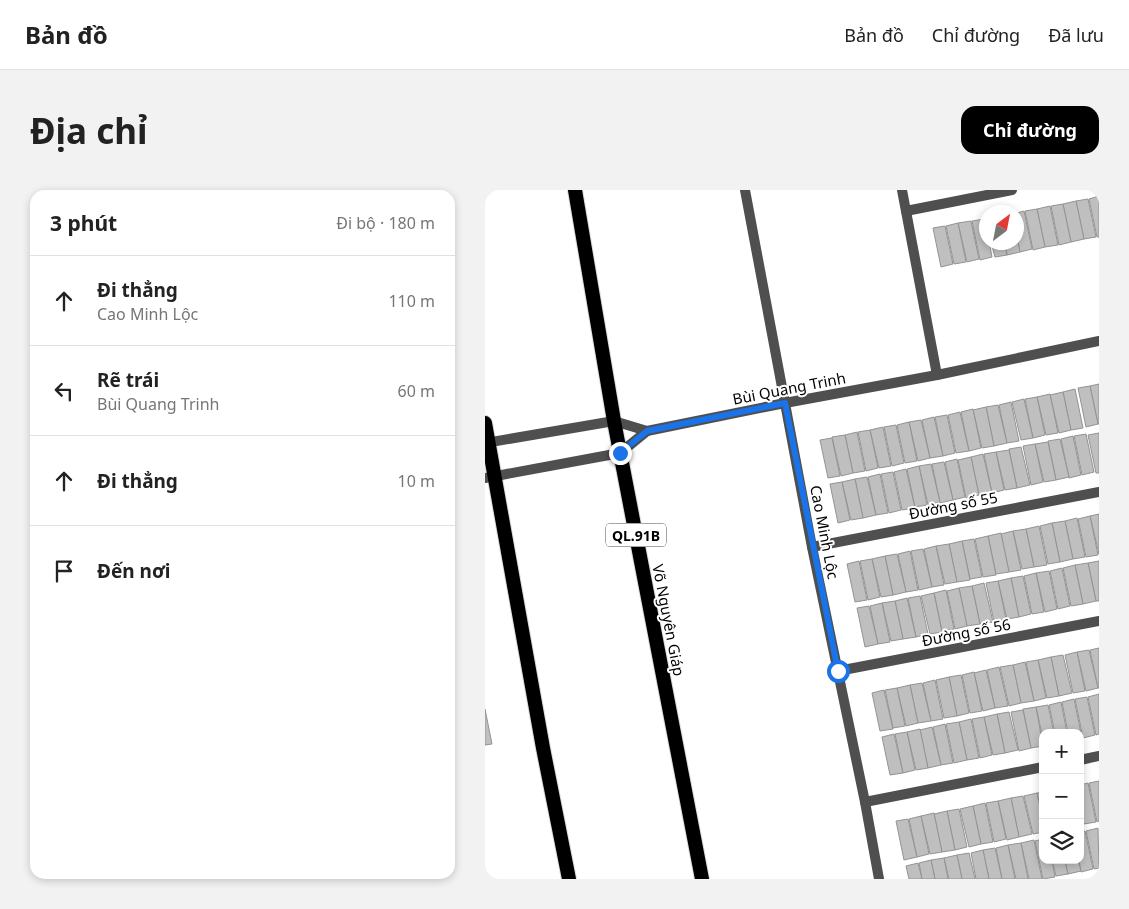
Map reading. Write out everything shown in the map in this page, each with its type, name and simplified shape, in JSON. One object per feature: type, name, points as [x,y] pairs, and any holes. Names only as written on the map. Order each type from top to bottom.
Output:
[{"type":"highway","name":"Võ Nguyên Giáp","points":[[575,190],[614,421],[702,879]]},
{"type":"highway","points":[[485,423],[490,478],[569,879]]},
{"type":"street","name":"Cao Minh Lộc","points":[[745,190],[812,547],[865,802],[879,879]]},
{"type":"street","points":[[903,190],[937,375]]},
{"type":"street","points":[[907,211],[1012,190]]},
{"type":"street","name":"Bùi Quang Trinh","points":[[487,443],[614,421],[647,431],[937,375],[1099,341]]},
{"type":"street","points":[[490,478],[620,453],[647,431]]},
{"type":"street","name":"Đường số 55","points":[[812,547],[1099,492]]},
{"type":"street","name":"Đường số 56","points":[[838,671],[1099,622]]},
{"type":"street","points":[[1084,759],[1099,756]]},
{"type":"street","points":[[865,802],[1039,768]]},
{"type":"building","points":[[1099,196],[1099,237],[1097,237],[1089,199]]},
{"type":"building","points":[[1088,199],[1096,237],[1084,239],[1076,201]]},
{"type":"building","points":[[1076,201],[1084,239],[1071,242],[1063,204]]},
{"type":"building","points":[[1063,204],[1071,242],[1059,245],[1051,206]]},
{"type":"building","points":[[1050,206],[1058,245],[1045,247],[1037,209]]},
{"type":"building","points":[[1037,209],[1045,247],[1033,250],[1025,211]]},
{"type":"building","points":[[1024,211],[1032,249],[1020,252],[1020,250],[1024,250]]},
{"type":"building","points":[[979,220],[979,250],[991,250],[992,257],[980,260],[972,221]]},
{"type":"building","points":[[971,221],[979,259],[967,262],[958,223]]},
{"type":"building","points":[[958,223],[966,262],[954,264],[946,226]]},
{"type":"building","points":[[945,226],[953,264],[941,267],[933,228]]},
{"type":"building","points":[[993,250],[1006,250],[1007,255],[995,257]]},
{"type":"building","points":[[1006,250],[1020,250],[1020,252],[1007,255]]},
{"type":"building","points":[[1099,384],[1099,424],[1098,424],[1090,386]]},
{"type":"building","points":[[1090,386],[1098,424],[1086,427],[1078,388]]},
{"type":"building","points":[[1075,389],[1083,428],[1071,430],[1063,392]]},
{"type":"building","points":[[1063,392],[1071,430],[1059,433],[1050,395]]},
{"type":"building","points":[[1050,394],[1058,433],[1046,435],[1037,397]]},
{"type":"building","points":[[1037,397],[1045,435],[1033,438],[1025,399]]},
{"type":"building","points":[[1024,399],[1033,438],[1021,440],[1012,402]]},
{"type":"building","points":[[1011,402],[1019,441],[1007,443],[999,405]]},
{"type":"building","points":[[998,405],[1007,443],[994,446],[986,407]]},
{"type":"building","points":[[986,407],[994,446],[982,448],[973,410]]},
{"type":"building","points":[[973,409],[981,448],[969,451],[961,412]]},
{"type":"building","points":[[960,412],[969,451],[956,453],[948,415]]},
{"type":"building","points":[[947,415],[955,453],[943,456],[935,417]]},
{"type":"building","points":[[934,417],[943,456],[930,458],[922,420]]},
{"type":"building","points":[[921,420],[930,458],[918,461],[909,422]]},
{"type":"building","points":[[909,422],[917,461],[905,463],[897,425]]},
{"type":"building","points":[[896,425],[904,463],[892,466],[884,427]]},
{"type":"building","points":[[883,427],[891,466],[879,468],[870,430]]},
{"type":"building","points":[[870,430],[878,468],[866,471],[858,432]]},
{"type":"building","points":[[857,432],[865,471],[853,473],[845,435]]},
{"type":"building","points":[[1099,433],[1099,473],[1096,473],[1088,435]]},
{"type":"building","points":[[1086,434],[1094,472],[1082,475],[1074,436]]},
{"type":"building","points":[[845,435],[853,473],[841,476],[832,437]]},
{"type":"building","points":[[1073,436],[1081,475],[1069,478],[1061,439]]},
{"type":"building","points":[[832,438],[840,476],[828,478],[820,440]]},
{"type":"building","points":[[1060,439],[1069,477],[1056,480],[1048,441]]},
{"type":"building","points":[[1048,442],[1056,480],[1044,482],[1035,444]]},
{"type":"building","points":[[1035,444],[1043,482],[1031,485],[1023,446]]},
{"type":"building","points":[[1021,447],[1030,485],[1017,488],[1009,449]]},
{"type":"building","points":[[1009,450],[1017,488],[1005,490],[996,452]]},
{"type":"building","points":[[996,452],[1004,490],[992,493],[984,454]]},
{"type":"building","points":[[983,454],[992,493],[979,495],[971,457]]},
{"type":"building","points":[[971,457],[979,495],[966,498],[958,460]]},
{"type":"building","points":[[957,459],[965,497],[953,500],[945,462]]},
{"type":"building","points":[[944,462],[953,500],[940,503],[932,464]]},
{"type":"building","points":[[931,464],[940,502],[928,505],[919,466]]},
{"type":"building","points":[[919,466],[927,505],[915,507],[907,469]]},
{"type":"building","points":[[906,469],[915,508],[902,510],[894,472]]},
{"type":"building","points":[[893,472],[901,510],[889,513],[881,474]]},
{"type":"building","points":[[880,474],[888,513],[876,515],[868,477]]},
{"type":"building","points":[[867,477],[876,515],[863,518],[855,479]]},
{"type":"building","points":[[855,479],[863,518],[851,520],[842,482]]},
{"type":"building","points":[[842,482],[850,520],[838,523],[830,484]]},
{"type":"building","points":[[1099,514],[1099,554],[1090,516]]},
{"type":"building","points":[[1090,516],[1098,555],[1086,557],[1078,519]]},
{"type":"building","points":[[1077,518],[1085,557],[1073,559],[1065,521]]},
{"type":"building","points":[[1065,521],[1073,559],[1060,562],[1052,523]]},
{"type":"building","points":[[1052,523],[1060,562],[1048,564],[1040,526]]},
{"type":"building","points":[[1039,526],[1047,565],[1034,567],[1026,529]]},
{"type":"building","points":[[1026,529],[1034,567],[1022,569],[1013,531]]},
{"type":"building","points":[[1013,531],[1021,570],[1009,572],[1001,534]]},
{"type":"building","points":[[1001,533],[1009,572],[996,574],[988,536]]},
{"type":"building","points":[[988,536],[996,575],[983,577],[975,539]]},
{"type":"building","points":[[974,539],[982,577],[970,579],[962,541]]},
{"type":"building","points":[[962,541],[970,580],[957,582],[949,544]]},
{"type":"building","points":[[949,544],[957,582],[945,584],[936,546]]},
{"type":"building","points":[[936,546],[944,585],[932,587],[924,549]]},
{"type":"building","points":[[923,549],[932,587],[919,590],[911,551]]},
{"type":"building","points":[[910,551],[918,590],[906,592],[898,554]]},
{"type":"building","points":[[897,554],[906,592],[893,595],[885,556]]},
{"type":"building","points":[[885,556],[893,595],[881,597],[872,559]]},
{"type":"building","points":[[872,559],[880,597],[868,600],[860,561]]},
{"type":"building","points":[[859,561],[867,600],[855,602],[847,564]]},
{"type":"building","points":[[1099,561],[1099,601],[1096,601],[1088,563]]},
{"type":"building","points":[[1088,563],[1096,601],[1083,604],[1075,565]]},
{"type":"building","points":[[1075,565],[1083,604],[1071,606],[1063,568]]},
{"type":"building","points":[[1062,568],[1070,606],[1058,609],[1050,571]]},
{"type":"building","points":[[1049,571],[1057,609],[1045,612],[1036,573]]},
{"type":"building","points":[[1036,573],[1044,612],[1032,614],[1024,576]]},
{"type":"building","points":[[1023,576],[1031,614],[1019,617],[1011,578]]},
{"type":"building","points":[[1011,578],[1019,617],[1007,619],[998,581]]},
{"type":"building","points":[[998,581],[1006,619],[994,622],[986,583]]},
{"type":"building","points":[[984,583],[993,622],[980,624],[972,586]]},
{"type":"building","points":[[972,586],[980,624],[967,626],[959,588]]},
{"type":"building","points":[[959,588],[967,626],[955,629],[947,591]]},
{"type":"building","points":[[946,590],[954,629],[942,631],[934,593]]},
{"type":"building","points":[[934,593],[942,632],[930,634],[921,596]]},
{"type":"building","points":[[920,596],[928,634],[916,637],[908,598]]},
{"type":"building","points":[[907,598],[916,637],[903,639],[895,601]]},
{"type":"building","points":[[895,601],[903,639],[891,641],[882,603]]},
{"type":"building","points":[[882,603],[890,642],[878,644],[870,606]]},
{"type":"building","points":[[869,606],[878,644],[865,647],[857,608]]},
{"type":"building","points":[[1099,648],[1099,688],[1098,688],[1090,650]]},
{"type":"building","points":[[1089,650],[1098,688],[1086,691],[1077,652]]},
{"type":"building","points":[[1077,652],[1085,691],[1073,693],[1065,655]]},
{"type":"building","points":[[1063,655],[1072,693],[1059,696],[1051,657]]},
{"type":"building","points":[[1051,657],[1059,696],[1047,698],[1038,660]]},
{"type":"building","points":[[1038,660],[1046,698],[1034,701],[1026,662]]},
{"type":"building","points":[[1025,662],[1034,701],[1021,703],[1013,665]]},
{"type":"building","points":[[1013,665],[1021,703],[1009,706],[1000,667]]},
{"type":"building","points":[[999,667],[1008,706],[995,708],[987,670]]},
{"type":"building","points":[[986,670],[995,708],[983,711],[974,673]]},
{"type":"building","points":[[974,672],[982,711],[970,713],[962,675]]},
{"type":"building","points":[[961,675],[969,713],[957,716],[949,677]]},
{"type":"building","points":[[949,677],[957,716],[944,718],[936,680]]},
{"type":"building","points":[[935,680],[943,719],[931,721],[923,683]]},
{"type":"building","points":[[922,683],[931,721],[918,723],[910,685]]},
{"type":"building","points":[[910,685],[918,723],[906,726],[897,688]]},
{"type":"building","points":[[897,688],[905,726],[893,728],[885,690]]},
{"type":"building","points":[[884,690],[893,729],[880,731],[872,693]]},
{"type":"building","points":[[1099,694],[1099,734],[1096,735],[1088,697]]},
{"type":"building","points":[[1087,697],[1095,735],[1084,738],[1084,729],[1081,729],[1075,699]]},
{"type":"building","points":[[1074,699],[1080,729],[1067,729],[1062,702]]},
{"type":"building","points":[[1061,702],[1066,729],[1054,729],[1049,705]]},
{"type":"building","points":[[1048,705],[1053,729],[1041,729],[1036,707]]},
{"type":"building","points":[[1036,707],[1040,729],[1039,747],[1031,748],[1023,709]]},
{"type":"building","points":[[485,709],[492,744],[485,745]]},
{"type":"building","points":[[1023,710],[1031,748],[1019,751],[1011,712]]},
{"type":"building","points":[[1009,712],[1018,750],[1005,753],[997,714]]},
{"type":"building","points":[[997,714],[1005,753],[993,755],[984,717]]},
{"type":"building","points":[[984,717],[992,755],[980,758],[972,719]]},
{"type":"building","points":[[971,719],[979,758],[967,760],[959,722]]},
{"type":"building","points":[[959,722],[967,760],[954,763],[946,724]]},
{"type":"building","points":[[945,724],[953,763],[941,765],[933,727]]},
{"type":"building","points":[[932,727],[941,765],[928,768],[920,730]]},
{"type":"building","points":[[920,729],[928,768],[916,770],[907,732]]},
{"type":"building","points":[[907,732],[915,770],[903,773],[895,734]]},
{"type":"building","points":[[894,734],[903,773],[890,775],[882,737]]},
{"type":"building","points":[[1099,781],[1099,821],[1097,822],[1089,783]]},
{"type":"building","points":[[1088,783],[1096,822],[1084,824],[1084,819],[1084,784]]},
{"type":"building","points":[[1037,793],[1039,802],[1039,833],[1033,834],[1024,796]]},
{"type":"building","points":[[1023,796],[1032,834],[1019,837],[1011,798]]},
{"type":"building","points":[[1011,798],[1019,837],[1007,840],[998,801]]},
{"type":"building","points":[[998,801],[1006,839],[994,842],[986,803]]},
{"type":"building","points":[[985,803],[993,842],[981,844],[973,806]]},
{"type":"building","points":[[973,806],[981,844],[969,847],[960,809]]},
{"type":"building","points":[[959,809],[967,847],[955,850],[947,811]]},
{"type":"building","points":[[947,811],[955,850],[942,852],[934,814]]},
{"type":"building","points":[[934,813],[942,852],[930,854],[921,816]]},
{"type":"building","points":[[921,816],[929,854],[917,857],[909,819]]},
{"type":"building","points":[[908,819],[917,857],[904,860],[896,821]]},
{"type":"building","points":[[1098,828],[1099,868],[1094,869],[1086,831]]},
{"type":"building","points":[[1084,831],[1093,869],[1081,872],[1080,864],[1084,864]]},
{"type":"building","points":[[1034,840],[1042,879],[1029,879],[1021,843]]},
{"type":"building","points":[[1039,840],[1039,860],[1035,841]]},
{"type":"building","points":[[1021,843],[1028,879],[1016,879],[1008,845]]},
{"type":"building","points":[[1008,845],[1015,879],[1002,879],[996,848]]},
{"type":"building","points":[[995,848],[1002,879],[989,879],[983,850]]},
{"type":"building","points":[[983,850],[989,879],[976,879],[971,853]]},
{"type":"building","points":[[969,853],[975,879],[962,879],[957,855]]},
{"type":"building","points":[[957,855],[962,879],[949,879],[944,858]]},
{"type":"building","points":[[944,858],[948,879],[935,879],[931,860]]},
{"type":"building","points":[[931,860],[935,879],[922,879],[919,863]]},
{"type":"building","points":[[918,863],[922,879],[909,879],[906,866]]},
{"type":"building","points":[[1040,864],[1053,864],[1055,877],[1043,879]]},
{"type":"building","points":[[1053,864],[1066,864],[1068,874],[1056,876]]},
{"type":"building","points":[[1066,864],[1079,864],[1081,871],[1068,874]]},
{"type":"route","points":[[620,453],[647,431],[785,403],[838,671]]}]
